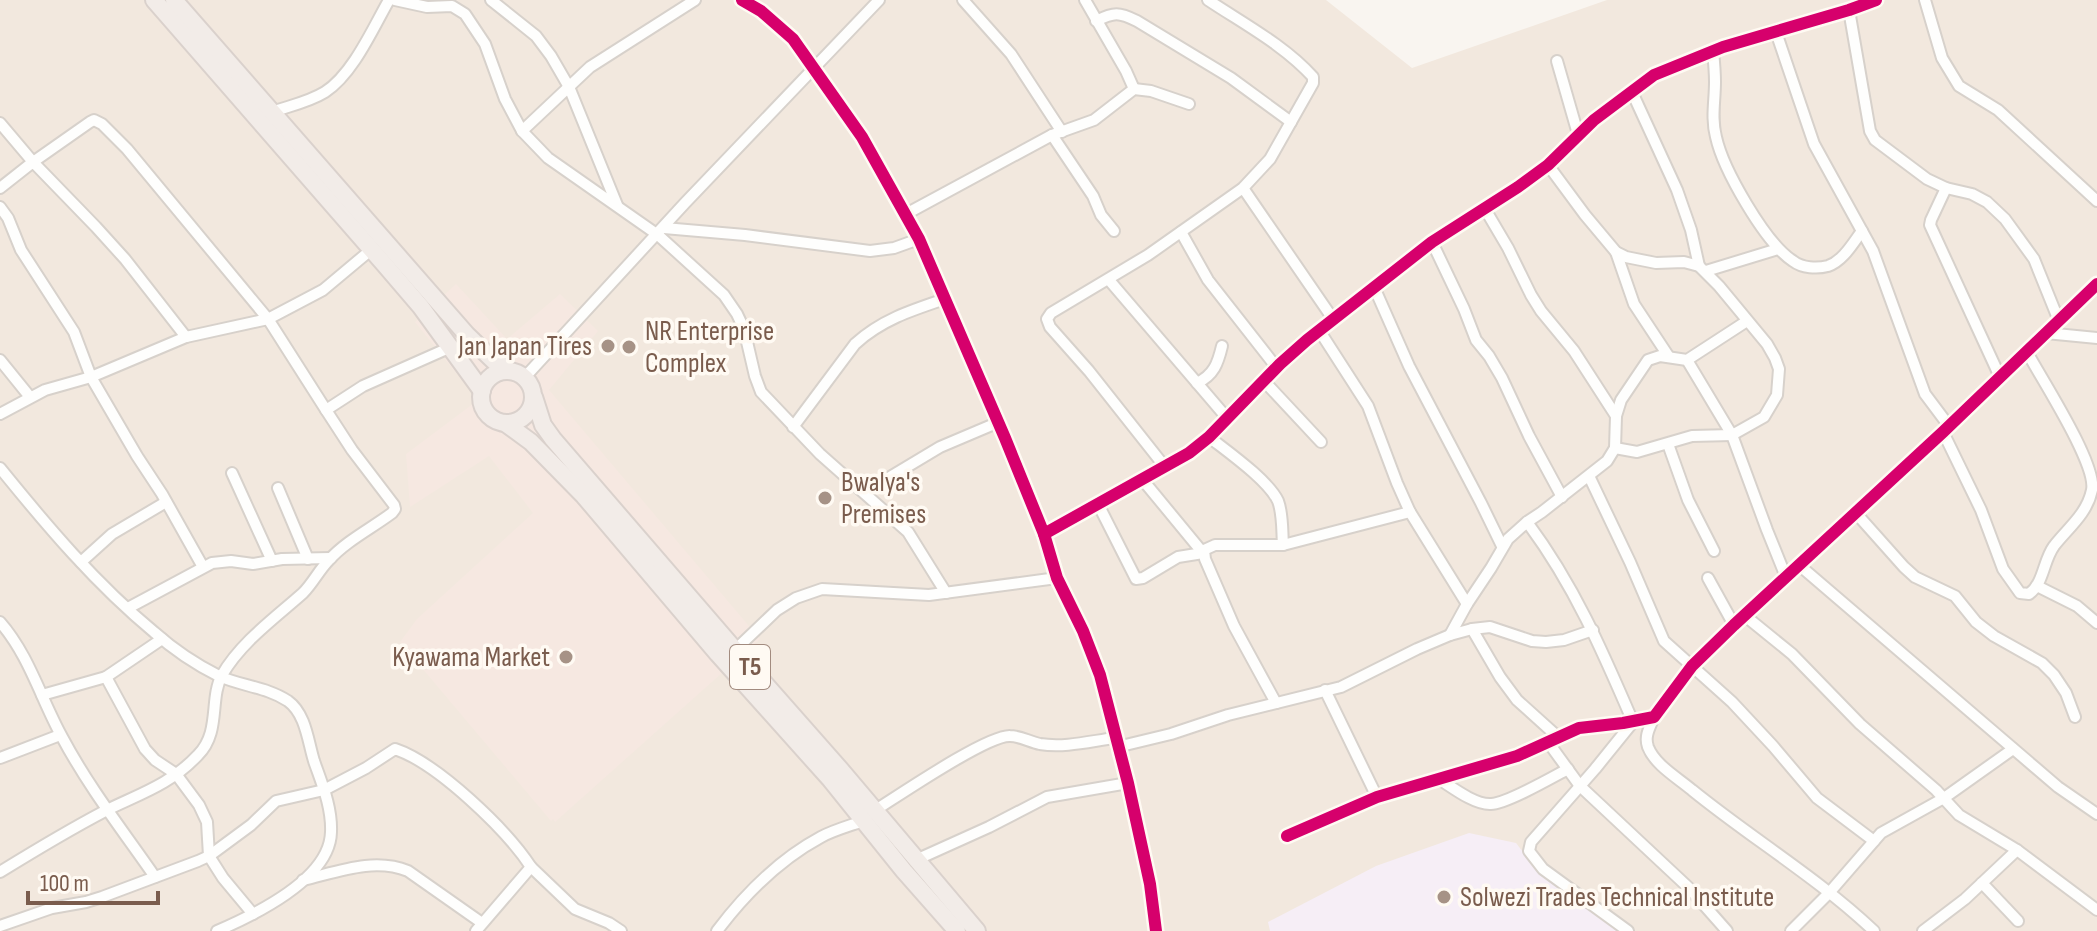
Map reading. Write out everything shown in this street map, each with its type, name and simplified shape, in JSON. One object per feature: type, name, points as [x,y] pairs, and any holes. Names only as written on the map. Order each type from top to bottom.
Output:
[{"type":"highway","name":"T5","points":[[154,0],[421,307],[482,391],[486,412],[531,442],[584,496],[718,654],[830,779],[918,859],[977,931]]},
{"type":"highway","name":"T5","points":[[174,0],[467,335],[495,362],[530,384],[543,425],[553,439],[840,769],[868,816],[957,931]]},
{"type":"highway","points":[[482,391],[490,377],[499,372],[517,374]]},
{"type":"highway","points":[[505,423],[525,417],[534,397]]},
{"type":"street","points":[[272,112],[328,90],[345,71],[392,0],[427,7],[452,6],[465,14],[485,44],[505,99],[522,131],[548,158],[661,231],[730,304],[744,329],[757,385],[771,404],[820,454],[908,532],[946,593]]},
{"type":"street","points":[[491,0],[536,36],[551,56],[569,87],[617,205]]},
{"type":"street","points":[[522,131],[590,67],[695,0]]},
{"type":"street","points":[[742,0],[761,11],[793,39],[862,137],[919,239],[999,422],[1044,534],[1057,578],[1100,675],[1128,783],[1150,884],[1156,931]]},
{"type":"street","points":[[517,374],[661,231],[879,0]]},
{"type":"street","points":[[963,0],[1011,54],[1101,215],[1114,231]]},
{"type":"street","points":[[1085,0],[1134,89]]},
{"type":"street","points":[[1165,467],[1047,321],[1051,313],[1109,280],[1243,188],[1281,143],[1313,83],[1313,77],[1298,62],[1208,0]]},
{"type":"street","points":[[1044,534],[1165,467],[1209,437],[1319,330],[1432,242],[1548,165],[1594,120],[1654,75],[1713,51],[1876,0]]},
{"type":"street","points":[[1925,0],[1942,58],[1959,86],[1998,110],[2097,201]]},
{"type":"street","points":[[1849,10],[1870,131],[1875,140],[1927,179],[1946,188],[1972,194],[1987,202],[2005,219],[2034,259],[2059,321]]},
{"type":"street","points":[[1096,21],[1121,13],[1137,21],[1231,78],[1291,122]]},
{"type":"street","points":[[1776,32],[1814,144],[1873,251],[1919,380],[1946,429],[2003,569],[2020,593],[2029,594],[2037,586],[2049,553],[2076,522],[2090,496],[2093,483],[2081,451],[2027,352]]},
{"type":"street","points":[[1713,51],[1713,119],[1718,146],[1732,177],[1778,249],[1804,267],[1827,266],[1843,256],[1862,231]]},
{"type":"street","points":[[1557,61],[1578,134]]},
{"type":"street","points":[[906,214],[1057,134],[1094,120],[1134,89],[1151,91],[1189,104]]},
{"type":"street","points":[[1615,448],[1637,452],[1692,436],[1732,435],[1764,417],[1777,395],[1779,381],[1775,358],[1702,268],[1680,197],[1632,92]]},
{"type":"street","points":[[0,188],[80,128],[98,121],[127,149],[268,319],[352,450],[395,509],[331,558],[308,588],[238,654],[221,677],[213,726],[201,753],[151,791],[108,810],[0,872]]},
{"type":"street","points":[[0,123],[125,259],[186,337]]},
{"type":"street","points":[[1548,165],[1616,252],[1634,304],[1669,357]]},
{"type":"street","points":[[1243,188],[1333,319]]},
{"type":"street","points":[[1946,188],[1930,225],[2000,377]]},
{"type":"street","points":[[0,207],[21,250],[74,332],[91,377],[203,567]]},
{"type":"street","points":[[1485,209],[1541,311],[1574,351],[1616,416]]},
{"type":"street","points":[[661,231],[745,235],[870,251],[894,248],[919,239]]},
{"type":"street","points":[[1181,232],[1208,280],[1277,368]]},
{"type":"street","points":[[1432,242],[1476,340],[1502,378],[1562,497]]},
{"type":"street","points":[[0,414],[45,390],[91,377],[186,337],[268,319],[323,290],[372,249]]},
{"type":"street","points":[[1616,252],[1656,263],[1684,262],[1702,268],[1778,249]]},
{"type":"street","points":[[1109,280],[1227,418]]},
{"type":"street","points":[[1874,931],[1663,765],[1647,746],[1648,731],[1654,717],[1692,666],[2097,284]]},
{"type":"street","points":[[1374,287],[1409,366],[1502,546]]},
{"type":"street","points":[[793,427],[865,335],[890,319],[945,299]]},
{"type":"street","points":[[1450,635],[1502,546],[1527,522],[1607,461],[1615,448],[1616,416],[1621,400],[1648,360],[1660,356],[1687,360],[1747,321]]},
{"type":"street","points":[[1319,330],[1368,406],[1410,512],[1467,604]]},
{"type":"street","points":[[2046,333],[2097,338]]},
{"type":"street","points":[[1197,383],[1213,372],[1222,346]]},
{"type":"street","points":[[326,410],[363,386],[451,347]]},
{"type":"street","points":[[0,360],[30,397]]},
{"type":"street","points":[[1687,360],[1732,435],[1786,577]]},
{"type":"street","points":[[1264,381],[1321,442]]},
{"type":"street","points":[[865,492],[940,447],[999,422]]},
{"type":"street","points":[[1209,437],[1271,489],[1281,512],[1283,545]]},
{"type":"street","points":[[1668,444],[1688,500],[1714,551]]},
{"type":"street","points":[[0,468],[81,562],[162,639],[221,677],[253,685],[289,702],[298,712],[330,812],[328,851],[302,881],[278,899],[217,931]]},
{"type":"street","points":[[232,473],[272,561]]},
{"type":"street","points":[[1589,476],[1664,641],[1732,702],[1817,798],[1874,841]]},
{"type":"street","points":[[1142,479],[1203,553],[1234,626],[1276,703]]},
{"type":"street","points":[[278,488],[308,559]]},
{"type":"street","points":[[81,562],[112,534],[166,502]]},
{"type":"street","points":[[1098,504],[1136,579],[1178,557],[1203,553],[1206,548],[1215,545],[1283,545],[1410,512]]},
{"type":"street","points":[[1855,512],[1915,577],[1955,596],[1976,622],[1994,636],[2042,663],[2066,693],[2075,717]]},
{"type":"street","points":[[1527,522],[1561,570],[1593,630],[1633,722]]},
{"type":"street","points":[[128,608],[203,567],[221,561],[253,564],[282,559],[331,558]]},
{"type":"street","points":[[1799,565],[2058,787],[2097,814]]},
{"type":"street","points":[[735,650],[777,610],[796,598],[822,589],[911,595],[1057,578]]},
{"type":"street","points":[[1708,578],[1734,625]]},
{"type":"street","points":[[2037,586],[2077,606],[2097,623]]},
{"type":"street","points":[[1744,615],[1792,654],[1860,724],[1965,820],[2017,850],[2097,910]]},
{"type":"street","points":[[0,622],[21,653],[60,735],[82,772],[155,877]]},
{"type":"street","points":[[717,931],[754,889],[803,847],[868,816],[976,749],[1006,736],[1060,745],[1116,742],[1171,734],[1228,715],[1341,687],[1450,635],[1472,629],[1490,627],[1532,641],[1546,642],[1564,640],[1593,630]]},
{"type":"street","points":[[1472,629],[1500,677],[1553,740],[1580,786],[1689,888],[1727,931]]},
{"type":"street","points":[[42,695],[106,677],[162,639]]},
{"type":"street","points":[[106,677],[145,749],[176,774],[204,814],[209,856],[253,914]]},
{"type":"street","points":[[1325,690],[1377,797]]},
{"type":"street","points":[[1287,836],[1377,797],[1517,756],[1579,728],[1654,717]]},
{"type":"street","points":[[1628,931],[1543,869],[1529,851],[1531,842],[1633,722]]},
{"type":"street","points":[[0,758],[60,735]]},
{"type":"street","points":[[1791,931],[1889,828],[1944,798],[2013,749]]},
{"type":"street","points":[[0,926],[52,908],[94,899],[209,856],[251,825],[276,801],[324,790],[366,768],[390,751],[399,750],[459,790],[575,909],[621,931]]},
{"type":"street","points":[[1439,779],[1467,797],[1491,805],[1568,769]]},
{"type":"street","points":[[918,859],[1047,797],[1128,783]]},
{"type":"street","points":[[1923,931],[2017,850]]},
{"type":"street","points":[[302,881],[369,865],[398,866],[479,927],[531,867]]},
{"type":"street","points":[[1982,883],[2018,921]]},
{"type":"shaded area","points":[[0,0],[1326,0],[1412,68],[1607,0],[2097,0],[2097,931],[0,931]]},
{"type":"shaded area","points":[[456,284],[507,339],[560,294],[598,331],[549,390],[760,639],[555,822],[400,642],[417,619],[533,513],[489,456],[410,507],[406,454],[478,400],[415,322]]},
{"type":"shaded area","name":"Solwezi Trades Technical Institute","points":[[1469,833],[1516,843],[1539,873],[1621,931],[1270,931],[1268,922],[1376,866]]},
{"type":"cycle path","points":[[742,0],[761,11],[793,39],[862,137],[919,239],[1005,438],[1044,534],[1057,578],[1100,675],[1128,783],[1150,884],[1156,931]]},
{"type":"cycle path","points":[[1044,534],[1189,453],[1307,340],[1432,242],[1548,165],[1594,120],[1654,75],[1723,47],[1876,0]]},
{"type":"cycle path","points":[[1287,836],[1377,797],[1517,756],[1579,728],[1654,717],[1692,666],[2097,284]]},
{"type":"place","name":"Jan Japan Tires","points":[[608,346]]},
{"type":"place","name":"NR Enterprise Complex","points":[[629,347]]},
{"type":"place","name":"Bwalya's Premises","points":[[825,498]]},
{"type":"place","name":"Kyawama Market","points":[[566,657]]},
{"type":"place","name":"Solwezi Trades Technical Institute","points":[[1444,897]]}]
